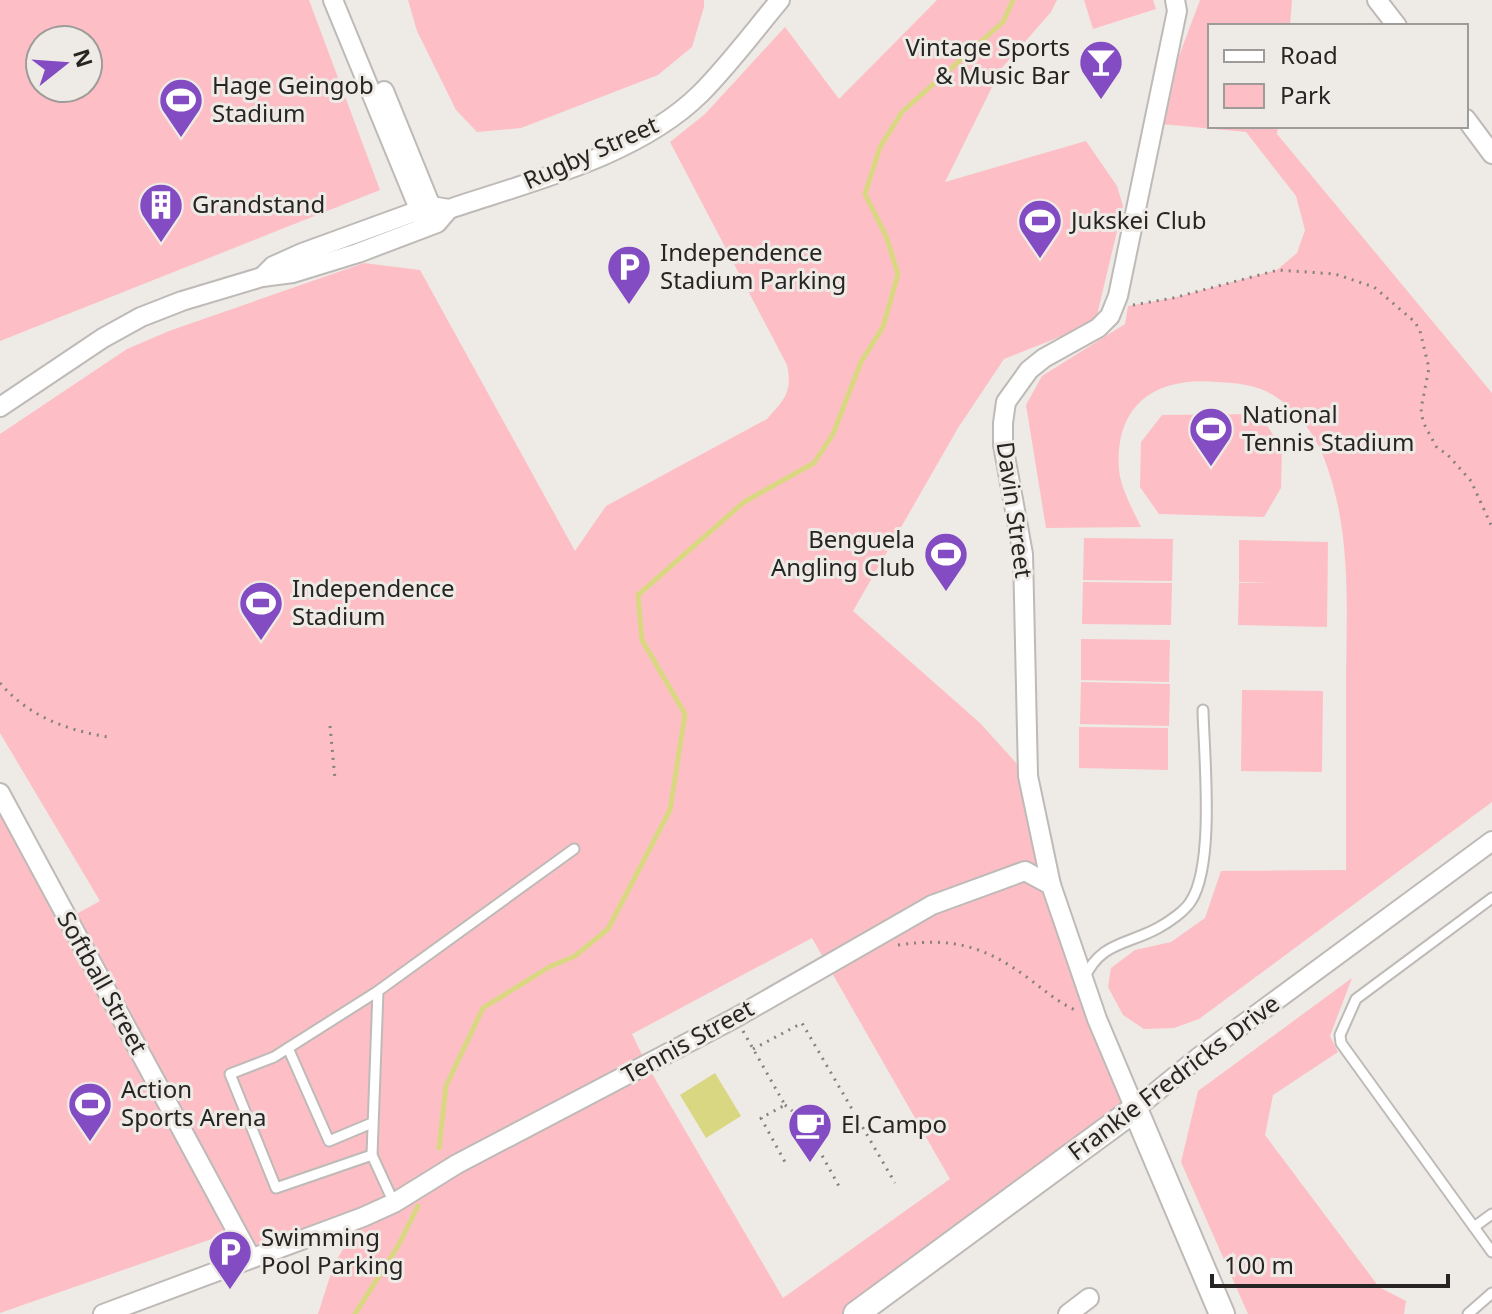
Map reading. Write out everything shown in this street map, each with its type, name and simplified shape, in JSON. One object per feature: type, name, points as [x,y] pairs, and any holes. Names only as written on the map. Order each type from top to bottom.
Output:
[{"type":"street","points":[[333,0],[433,215]]},
{"type":"street","points":[[346,0],[433,215]]},
{"type":"street","name":"Rugby Street","points":[[0,407],[103,338],[141,317],[262,277],[293,273],[345,257],[433,215],[565,170],[624,145],[671,118],[700,94],[780,0]]},
{"type":"street","name":"Davin Street","points":[[1051,885],[1028,776],[1023,554],[1003,445],[1003,423],[1006,402],[1029,370],[1044,358],[1098,328],[1110,316],[1118,296],[1177,11],[1175,0]]},
{"type":"street","points":[[1377,0],[1395,24]]},
{"type":"street","points":[[1468,122],[1492,154]]},
{"type":"street","name":"Softball Street","points":[[0,793],[251,1258]]},
{"type":"street","name":"Frankie Fredricks Drive","points":[[856,1314],[1492,841]]},
{"type":"street","name":"Tennis Street","points":[[103,1314],[394,1203],[457,1164],[735,1018],[944,900],[1025,871],[1051,885]]},
{"type":"street","points":[[1051,885],[1097,1019],[1222,1314]]},
{"type":"street","points":[[1068,1314],[1089,1298]]},
{"type":"lane","points":[[1084,979],[1091,963],[1107,949],[1158,928],[1176,915],[1191,902],[1199,884],[1205,854],[1203,710]]},
{"type":"lane","points":[[372,1155],[276,1188],[230,1074],[274,1057],[378,991],[574,849]]},
{"type":"lane","points":[[1492,898],[1356,999],[1340,1035],[1341,1043],[1492,1252]]},
{"type":"lane","points":[[378,991],[372,1155],[394,1203]]},
{"type":"lane","points":[[288,1048],[329,1141],[372,1123]]},
{"type":"lane","points":[[1474,1227],[1492,1214]]},
{"type":"lane","points":[[1468,1314],[1492,1293]]},
{"type":"path","points":[[1118,296],[1128,306],[1173,298],[1278,270],[1335,274],[1374,287],[1415,322],[1420,331],[1429,368],[1421,409],[1423,422],[1437,448],[1447,454],[1471,481],[1492,527]]},
{"type":"path","points":[[0,683],[29,710],[65,727],[108,737]]},
{"type":"path","points":[[330,726],[335,779]]},
{"type":"path","points":[[887,947],[938,940],[984,950],[1062,1004],[1097,1019]]},
{"type":"path","points":[[735,1018],[785,1105],[802,1119],[841,1190]]},
{"type":"path","points":[[753,1049],[802,1023],[895,1183]]},
{"type":"path","points":[[785,1105],[761,1118],[786,1164]]},
{"type":"green space","name":"Hage Geingob Stadium","points":[[0,0],[309,0],[380,190],[0,341]]},
{"type":"green space","points":[[408,0],[704,0],[704,7],[692,47],[658,75],[521,128],[477,132],[456,110],[417,31]]},
{"type":"green space","points":[[937,0],[1057,0],[1051,12],[1001,69],[945,182],[1086,141],[1117,186],[1123,206],[1097,315],[1087,326],[1004,359],[958,428],[853,611],[980,723],[1028,776],[1033,808],[1135,1109],[855,1314],[318,1314],[334,1264],[362,1218],[251,1258],[67,919],[100,901],[0,733],[0,434],[127,349],[169,331],[364,263],[420,270],[575,551],[606,506],[767,419],[788,389],[787,365],[670,142],[705,114],[785,27],[839,99]],"holes":[[[812,938],[950,1179],[783,1298],[632,1034]]]},
{"type":"green space","points":[[1084,0],[1153,0],[1156,9],[1093,29]]},
{"type":"green space","points":[[1200,0],[1292,0],[1290,24],[1208,24],[1208,128],[1278,128],[1277,134],[1492,393],[1492,802],[1199,1019],[1174,1028],[1144,1029],[1123,1015],[1108,987],[1111,968],[1135,950],[1171,942],[1205,918],[1221,871],[1346,870],[1346,565],[1333,484],[1316,441],[1298,416],[1269,393],[1248,385],[1196,381],[1159,390],[1132,411],[1119,447],[1122,485],[1141,527],[1046,528],[1026,405],[1042,376],[1125,324],[1128,306],[1173,298],[1277,270],[1297,253],[1305,230],[1296,196],[1246,132],[1161,124],[1170,80]]},
{"type":"green space","name":"National Tennis Stadium","points":[[1260,414],[1282,449],[1281,488],[1264,517],[1159,514],[1140,487],[1141,442],[1162,415]]},
{"type":"green space","points":[[1084,538],[1173,539],[1172,581],[1083,580]]},
{"type":"green space","points":[[1239,540],[1328,542],[1327,627],[1238,625],[1239,583],[1275,583],[1239,582]]},
{"type":"green space","points":[[1083,582],[1172,583],[1171,625],[1082,624]]},
{"type":"green space","points":[[1081,639],[1170,640],[1169,682],[1081,680]]},
{"type":"green space","points":[[1081,682],[1170,684],[1169,726],[1080,724]]},
{"type":"green space","points":[[1242,690],[1323,691],[1322,772],[1241,771]]},
{"type":"green space","points":[[1079,727],[1168,728],[1168,770],[1079,768]]},
{"type":"green space","name":"Action Sports Arena","points":[[0,810],[134,1052],[226,1234],[0,1313]]},
{"type":"green space","points":[[1352,978],[1330,1036],[1338,1052],[1273,1095],[1265,1135],[1379,1287],[1406,1301],[1404,1314],[1248,1314],[1181,1162],[1198,1091]]},
{"type":"shaded area","points":[[715,1073],[741,1116],[706,1138],[680,1095]]},
{"type":"waterway","points":[[439,1148],[446,1086],[483,1008],[549,967],[575,956],[608,929],[670,810],[685,714],[642,640],[638,595],[744,502],[814,463],[833,434],[861,362],[883,327],[898,274],[886,236],[865,194],[880,147],[902,112],[1003,22],[1013,0]]},
{"type":"waterway","points":[[355,1314],[398,1246],[418,1206]]},
{"type":"place","name":"Vintage Sports & Music Bar","points":[[1101,101]]},
{"type":"place","name":"Hage Geingob Stadium","points":[[181,139]]},
{"type":"place","name":"Grandstand","points":[[161,244]]},
{"type":"place","name":"Jukskei Club","points":[[1040,260]]},
{"type":"place","name":"Independence Stadium Parking","points":[[629,306]]},
{"type":"place","name":"National Tennis Stadium","points":[[1211,468]]},
{"type":"place","name":"Benguela Angling Club","points":[[946,593]]},
{"type":"place","name":"Independence Stadium","points":[[261,642]]},
{"type":"place","name":"Action Sports Arena","points":[[90,1143]]},
{"type":"place","name":"El Campo","points":[[810,1164]]},
{"type":"place","name":"Swimming Pool Parking","points":[[230,1291]]}]
